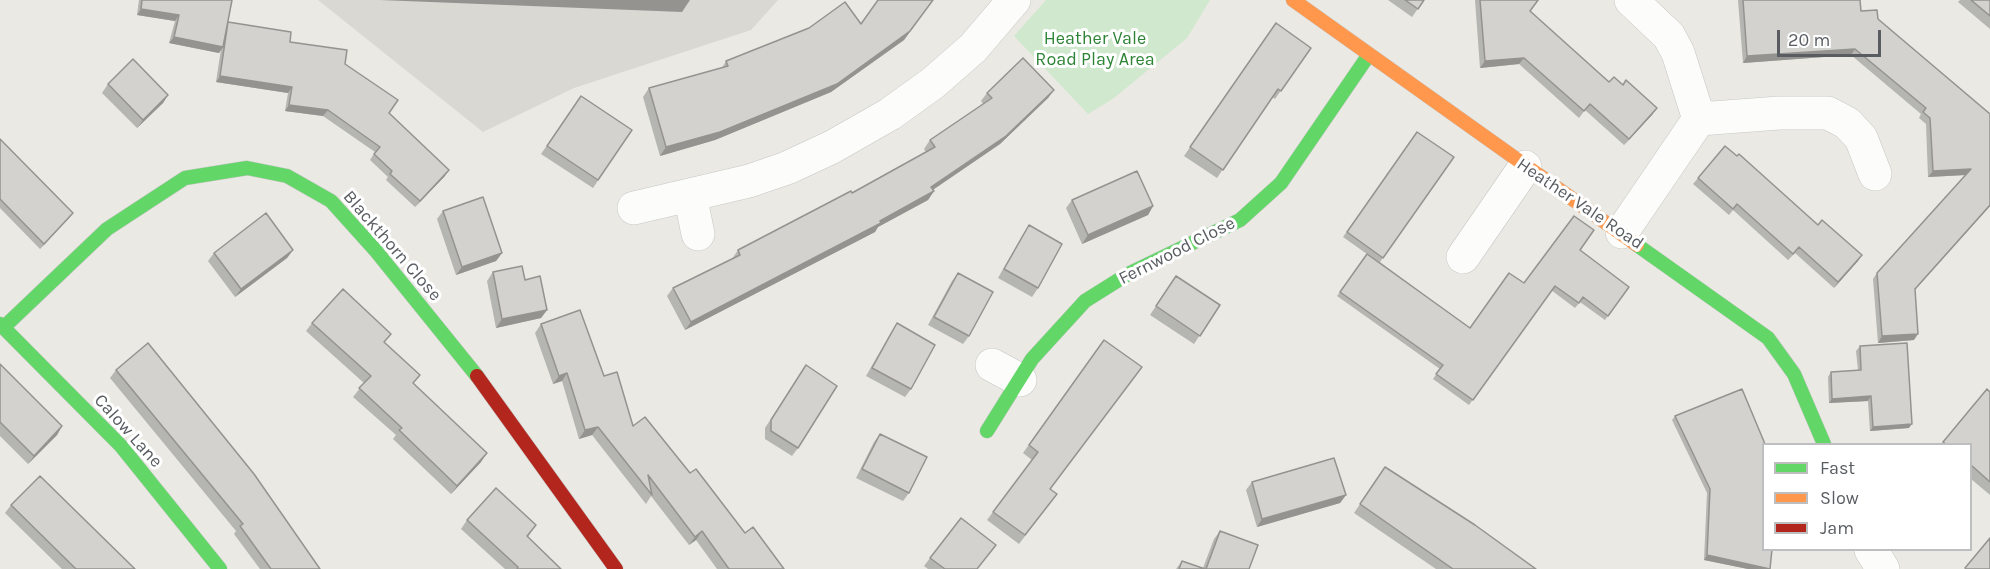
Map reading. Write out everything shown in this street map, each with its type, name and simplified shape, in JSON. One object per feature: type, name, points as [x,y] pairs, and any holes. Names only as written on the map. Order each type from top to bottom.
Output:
[{"type":"street","points":[[634,208],[749,181],[787,168],[832,147],[890,114],[933,83],[973,48],[1014,0]]},
{"type":"street","name":"Heather Vale Road","points":[[1293,0],[1368,56],[1525,167],[1622,232],[1768,338],[1794,374],[1824,443]]},
{"type":"street","points":[[1631,0],[1669,36],[1678,53],[1699,119]]},
{"type":"street","name":"Fernwood Close","points":[[987,431],[1006,372],[1032,358],[1085,301],[1128,274],[1240,220],[1281,183],[1368,56]]},
{"type":"street","points":[[1699,119],[1779,112],[1828,113],[1847,123],[1861,138],[1875,174]]},
{"type":"street","points":[[1622,232],[1699,119]]},
{"type":"street","points":[[1463,257],[1525,167]]},
{"type":"street","name":"Blackthorn Close","points":[[2,326],[107,229],[185,178],[247,168],[287,176],[331,201],[376,251],[483,383],[616,569]]},
{"type":"street","points":[[690,195],[698,234]]},
{"type":"street","name":"Calow Lane","points":[[2,326],[121,446],[220,569]]},
{"type":"street","points":[[1872,551],[1882,569]]},
{"type":"shaded area","points":[[318,0],[778,0],[751,30],[574,88],[483,132]]},
{"type":"green space","name":"Heather Vale Road Play Area","points":[[1046,0],[1210,0],[1187,38],[1114,98],[1088,114],[1014,36]]},
{"type":"building","points":[[142,0],[232,0],[223,47],[174,37],[179,15],[141,9]]},
{"type":"building","points":[[878,0],[933,0],[910,31],[837,84],[720,132],[666,147],[649,88],[728,66],[726,61],[809,28],[845,2],[861,24]]},
{"type":"building","points":[[1405,0],[1424,0],[1418,9]]},
{"type":"building","points":[[1480,0],[1538,0],[1530,11],[1609,82],[1614,77],[1623,85],[1626,80],[1657,108],[1629,139],[1590,104],[1584,111],[1524,58],[1485,61]]},
{"type":"building","points":[[1743,0],[1860,0],[1861,11],[1877,10],[1878,19],[1990,114],[1990,205],[1915,289],[1918,334],[1882,336],[1877,273],[1971,169],[1933,171],[1930,118],[1923,112],[1926,108],[1855,49],[1747,56]]},
{"type":"building","points":[[1971,0],[1990,0],[1990,16]]},
{"type":"building","points":[[228,22],[291,32],[290,42],[347,50],[345,64],[398,100],[389,113],[449,170],[420,201],[390,174],[392,171],[374,154],[380,147],[328,110],[289,105],[292,87],[220,76]]},
{"type":"building","points":[[1276,23],[1311,48],[1281,91],[1278,89],[1223,170],[1190,147]]},
{"type":"building","points":[[1023,58],[1054,90],[1006,136],[931,187],[934,191],[880,221],[881,223],[691,322],[673,288],[740,255],[738,250],[851,191],[852,193],[935,147],[930,140],[992,98],[987,93]]},
{"type":"building","points":[[133,59],[168,95],[143,120],[108,84]]},
{"type":"building","points":[[581,96],[632,130],[598,180],[547,146]]},
{"type":"building","points":[[1417,132],[1454,157],[1383,258],[1347,232]]},
{"type":"building","points":[[0,139],[73,213],[44,244],[0,199]]},
{"type":"building","points":[[1725,146],[1737,156],[1739,154],[1818,225],[1822,220],[1862,255],[1838,282],[1799,247],[1793,254],[1737,204],[1733,209],[1698,178]]},
{"type":"building","points":[[1137,171],[1153,206],[1088,235],[1072,200]]},
{"type":"building","points":[[483,197],[502,253],[462,267],[443,211]]},
{"type":"building","points":[[266,213],[293,250],[241,289],[214,253]]},
{"type":"building","points":[[1574,216],[1594,230],[1580,250],[1629,287],[1608,316],[1583,297],[1579,303],[1555,286],[1473,400],[1436,374],[1443,365],[1340,292],[1367,254],[1470,328],[1509,273],[1524,283]]},
{"type":"building","points":[[1029,225],[1062,244],[1038,288],[1004,269]]},
{"type":"building","points":[[522,266],[525,280],[540,276],[547,310],[502,319],[493,272]]},
{"type":"building","points":[[958,273],[993,292],[969,336],[934,317]]},
{"type":"building","points":[[1176,276],[1220,305],[1200,336],[1156,306]]},
{"type":"building","points":[[343,289],[391,334],[384,342],[420,375],[413,383],[487,453],[457,486],[399,430],[402,428],[359,388],[371,376],[312,323]]},
{"type":"building","points":[[580,310],[604,376],[617,372],[633,426],[645,417],[690,473],[696,469],[745,533],[753,527],[784,569],[729,569],[702,531],[695,537],[648,475],[652,495],[598,427],[585,430],[567,373],[559,376],[541,324]]},
{"type":"building","points":[[897,323],[935,345],[911,389],[872,368]]},
{"type":"building","points":[[1104,340],[1142,367],[1050,489],[1057,494],[1025,535],[993,512],[1038,452],[1029,445]]},
{"type":"building","points":[[148,343],[254,474],[320,569],[271,569],[240,526],[243,524],[116,370]]},
{"type":"building","points":[[1907,343],[1912,424],[1873,427],[1871,396],[1832,399],[1831,372],[1861,370],[1860,346]]},
{"type":"building","points":[[0,364],[62,426],[34,456],[0,422]]},
{"type":"building","points":[[806,365],[837,386],[798,448],[771,431],[771,420]]},
{"type":"building","points":[[1742,389],[1765,443],[1762,443],[1762,551],[1772,551],[1770,569],[1707,555],[1710,489],[1675,416]]},
{"type":"building","points":[[1987,389],[1990,392],[1990,482],[1972,466],[1972,443],[1943,442]]},
{"type":"building","points":[[880,434],[927,457],[909,493],[862,469]]},
{"type":"building","points":[[1334,458],[1346,495],[1262,519],[1252,482]]},
{"type":"building","points":[[1385,467],[1475,525],[1536,569],[1453,569],[1360,504]]},
{"type":"building","points":[[40,476],[135,569],[76,569],[11,505]]},
{"type":"building","points":[[496,488],[536,525],[527,536],[561,569],[517,569],[518,567],[467,520]]},
{"type":"building","points":[[961,518],[996,545],[977,569],[945,569],[930,558]]},
{"type":"building","points":[[1220,531],[1258,545],[1249,569],[1206,569]]},
{"type":"building","points":[[1990,538],[1990,569],[1966,569],[1965,568]]},
{"type":"building","points":[[1182,561],[1205,569],[1179,569]]},
{"type":"traffic: fast","points":[[987,431],[1032,359],[1085,301],[1128,274],[1240,220],[1281,183],[1368,56]]},
{"type":"traffic: fast","points":[[4,327],[107,229],[185,178],[247,168],[287,176],[331,201],[376,251],[477,376]]},
{"type":"traffic: fast","points":[[1637,245],[1768,338],[1794,374],[1824,443]]},
{"type":"traffic: fast","points":[[0,324],[121,446],[220,569]]},
{"type":"traffic: slow","points":[[1293,0],[1637,245]]},
{"type":"traffic: jam","points":[[477,376],[616,569]]}]
